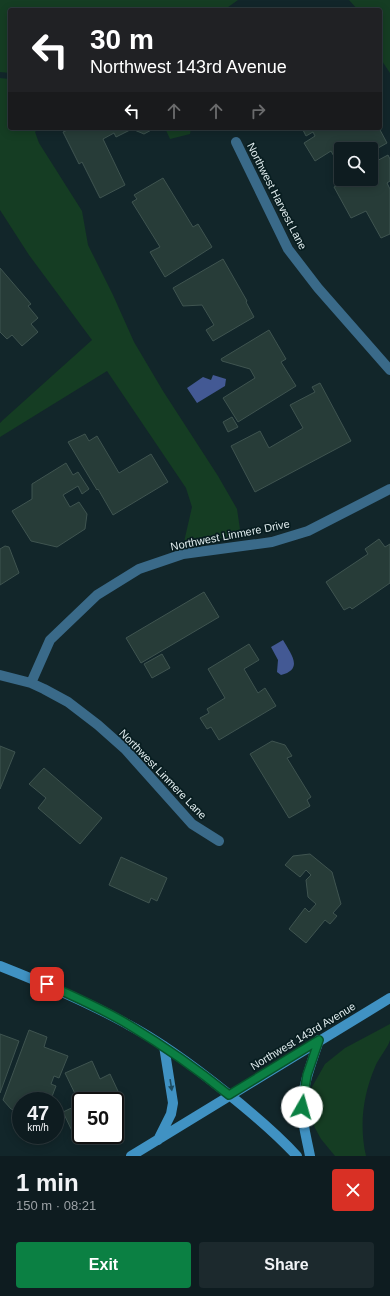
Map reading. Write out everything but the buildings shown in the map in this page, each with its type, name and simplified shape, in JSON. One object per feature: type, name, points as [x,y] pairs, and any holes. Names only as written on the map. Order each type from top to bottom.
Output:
[{"type":"main road","points":[[0,966],[47,984],[128,1024],[164,1046],[207,1077],[256,1116],[297,1156]]},
{"type":"main road","name":"Northwest 143rd Avenue","points":[[131,1156],[390,998]]},
{"type":"main road","points":[[310,1156],[304,1127],[302,1107],[307,1075],[319,1040]]},
{"type":"main road","points":[[157,1140],[171,1114],[173,1103],[164,1046]]},
{"type":"street","name":"Northwest Harvest Lane","points":[[236,142],[288,249],[318,288],[390,370]]},
{"type":"street","name":"Northwest Linmere Drive","points":[[31,684],[50,640],[97,595],[139,569],[183,554],[272,542],[308,531],[390,489]]},
{"type":"street","points":[[0,675],[31,684]]},
{"type":"street","name":"Northwest Linmere Lane","points":[[31,684],[68,702],[98,724],[125,749],[192,824],[219,841]]},
{"type":"green space","points":[[0,0],[238,0],[227,8],[8,8],[8,73],[0,72]]},
{"type":"green space","points":[[349,0],[390,0],[390,73],[382,61],[382,8],[356,8]]},
{"type":"green space","points":[[0,78],[8,79],[8,130],[37,130],[35,132],[39,143],[82,211],[88,245],[134,342],[237,509],[241,536],[184,542],[192,507],[186,488],[107,371],[0,437],[0,423],[92,340],[29,255],[0,210]]},
{"type":"green space","points":[[166,130],[191,130],[190,134],[170,139]]},
{"type":"green space","points":[[390,1024],[390,1040],[375,1067],[368,1088],[363,1111],[363,1133],[366,1156],[335,1156],[321,1139],[315,1128],[310,1112],[312,1087],[325,1064],[345,1048]]},
{"type":"water","points":[[213,375],[226,379],[225,386],[197,403],[187,388],[203,377],[211,380]]},
{"type":"water","points":[[283,640],[294,660],[294,665],[292,669],[281,675],[277,672],[278,660],[271,647]]},
{"type":"route","points":[[47,984],[128,1024],[164,1046],[229,1095],[319,1040],[307,1075],[302,1107]]}]
